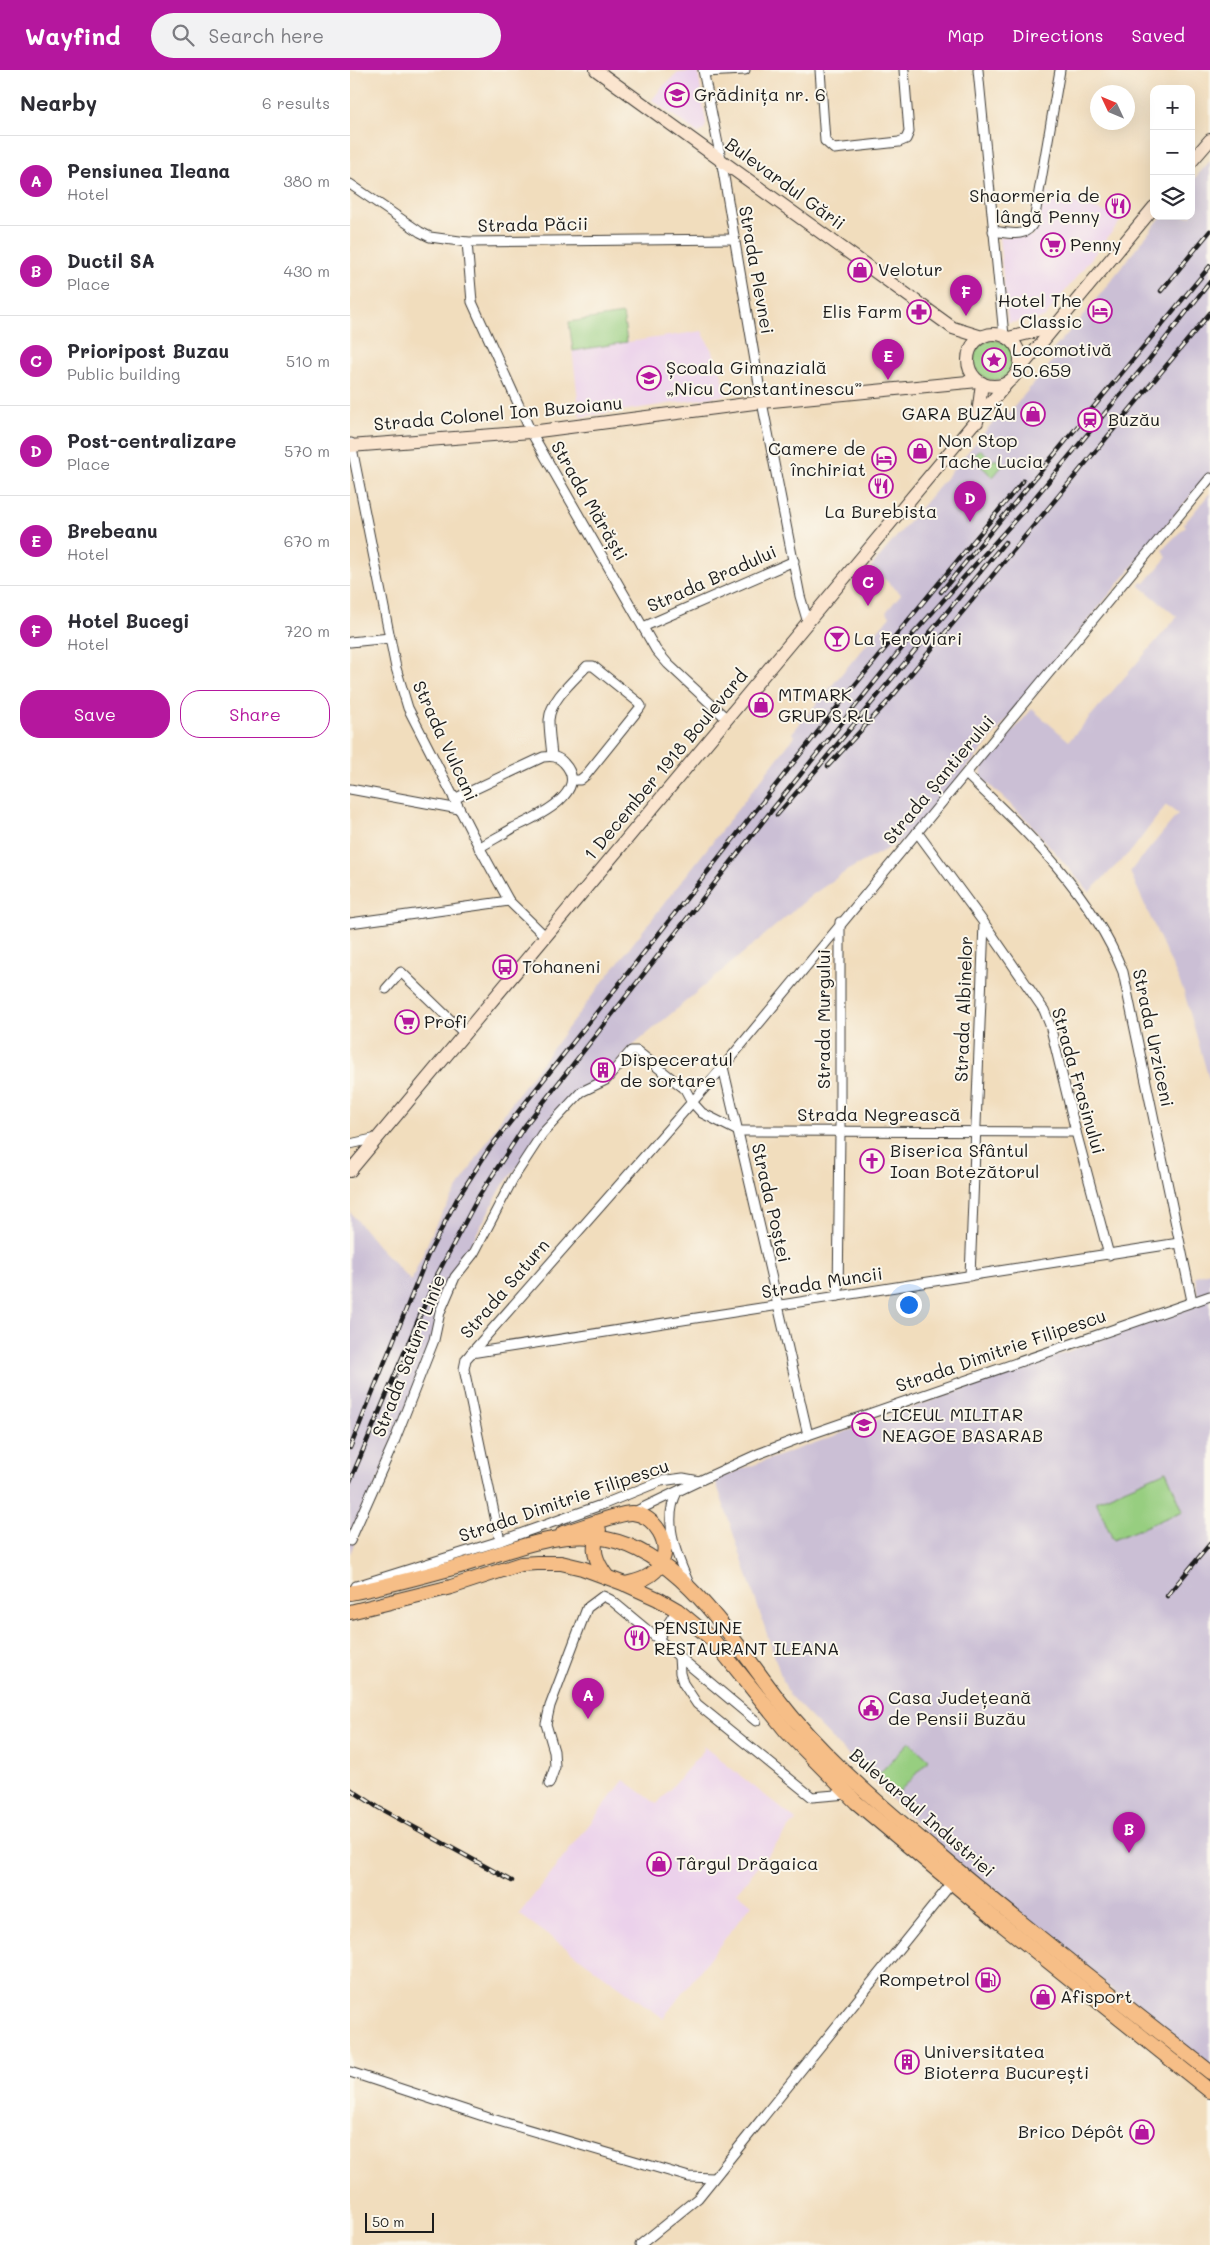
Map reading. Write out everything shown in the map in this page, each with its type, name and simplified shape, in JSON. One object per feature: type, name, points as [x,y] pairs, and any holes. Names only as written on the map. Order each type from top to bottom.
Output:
[{"type":"main road","name":"Bulevardul Gării","points":[[596,70],[953,328],[982,338]]},
{"type":"main road","points":[[1195,157],[1210,140]]},
{"type":"main road","points":[[1054,327],[1006,337],[989,335],[982,338],[970,351],[968,364],[973,376],[980,382],[995,386],[1008,382],[1019,370],[1150,212]]},
{"type":"main road","name":"Bulevardul Gării","points":[[953,328],[970,351]]},
{"type":"main road","points":[[1006,337],[1019,352],[1019,370]]},
{"type":"main road","points":[[976,422],[980,382]]},
{"type":"main road","name":"Strada Colonel Ion Buzoianu","points":[[351,444],[531,432],[762,402],[980,382]]},
{"type":"main road","name":"1 December 1918 Boulevard","points":[[350,1171],[1008,382]]},
{"type":"main road","points":[[539,1541],[631,1513],[646,1518],[654,1524],[661,1534],[664,1546],[661,1563],[646,1578],[626,1584]]},
{"type":"main road","points":[[607,1577],[595,1556],[595,1538],[600,1528],[608,1520]]},
{"type":"main road","name":"Bulevardul Industriei","points":[[350,1593],[409,1580],[539,1541],[595,1538],[619,1542],[639,1550],[661,1563],[693,1593],[794,1720],[869,1797],[956,1878],[1210,2090]]},
{"type":"main road","name":"Bulevardul Industriei","points":[[350,1612],[410,1598],[521,1564],[537,1563],[561,1563],[582,1568],[626,1584],[677,1610],[713,1640],[787,1732],[847,1794],[1210,2072]]},
{"type":"street","points":[[704,71],[745,70]]},
{"type":"street","points":[[820,70],[825,142],[834,149],[899,142],[906,139],[909,132],[904,70]]},
{"type":"street","points":[[978,70],[993,231],[1006,337]]},
{"type":"street","points":[[993,231],[1022,234],[1032,226],[1060,70]]},
{"type":"street","name":"Strada Plevnei","points":[[704,71],[721,159],[762,402],[800,596],[808,623]]},
{"type":"street","name":"Strada Păcii","points":[[350,184],[430,237],[467,242],[734,239]]},
{"type":"street","name":"Strada Mărăști","points":[[467,242],[472,302],[531,432],[656,650],[668,664],[727,719]]},
{"type":"street","name":"Strada Vulcani","points":[[351,444],[401,690],[408,708],[479,848],[509,901],[546,937]]},
{"type":"street","name":"Strada Șantierului","points":[[692,1102],[1210,478]]},
{"type":"street","name":"Strada Bradului","points":[[643,627],[794,561]]},
{"type":"street","points":[[350,642],[390,638]]},
{"type":"street","points":[[552,756],[549,719],[551,711],[586,666],[593,666],[638,702],[639,709],[586,775],[580,780],[572,780]]},
{"type":"street","points":[[454,799],[522,766],[552,756],[565,763],[572,780],[566,794],[556,804],[479,848]]},
{"type":"street","name":"Strada Urziceni","points":[[966,774],[1054,862],[1099,923],[1124,972],[1192,1302]]},
{"type":"street","points":[[350,789],[459,809]]},
{"type":"street","name":"Strada Frasinului","points":[[917,832],[984,923],[1044,1010],[1050,1025],[1109,1255]]},
{"type":"street","points":[[350,923],[509,901]]},
{"type":"street","name":"Strada Murgului","points":[[838,1296],[840,922]]},
{"type":"street","name":"Strada Albinelor","points":[[970,1276],[984,923]]},
{"type":"street","points":[[386,989],[401,972],[465,1034]]},
{"type":"street","name":"Strada Negrească","points":[[606,1080],[631,1051],[637,1050],[685,1088],[692,1102],[705,1115],[738,1131],[1076,1132]]},
{"type":"street","name":"Strada Poștei","points":[[723,1067],[808,1435]]},
{"type":"street","name":"Strada Saturn Linie","points":[[350,1541],[394,1442],[434,1340],[440,1312],[455,1277],[474,1253],[514,1177],[542,1134],[581,1092],[606,1080]]},
{"type":"street","name":"Strada Saturn","points":[[500,1541],[464,1370],[466,1359],[692,1102]]},
{"type":"street","points":[[350,1144],[377,1138]]},
{"type":"street","name":"Strada Muncii","points":[[471,1353],[1179,1243]]},
{"type":"street","name":"Strada Dimitrie Filipescu","points":[[350,1587],[500,1541],[604,1504],[661,1481],[683,1478],[699,1480],[758,1454],[808,1435],[1210,1296]]},
{"type":"street","points":[[631,1513],[699,1480]]},
{"type":"street","points":[[677,1492],[671,1508],[675,1553],[693,1593]]},
{"type":"street","points":[[664,1546],[672,1521]]},
{"type":"street","points":[[550,1784],[555,1767],[554,1751],[546,1724],[550,1706],[587,1608],[603,1596],[611,1600],[756,1721]]},
{"type":"street","points":[[658,1639],[677,1610]]},
{"type":"street","points":[[679,1657],[683,1683],[697,1704],[775,1769],[812,1797],[847,1794]]},
{"type":"street","points":[[640,2245],[698,2198],[956,1878]]},
{"type":"street","points":[[350,2072],[489,2118],[689,2177],[713,2178]]},
{"type":"shaded area","points":[[698,71],[706,124],[704,130],[698,133],[652,100],[662,87],[678,73]]},
{"type":"shaded area","points":[[1210,161],[1210,472],[949,790],[905,839],[848,870],[812,895],[628,1050],[608,1074],[578,1093],[503,1185],[447,1288],[432,1339],[350,1554],[350,1212],[377,1245],[411,1281],[437,1222],[509,1106],[595,992],[795,736],[792,733],[890,616],[886,612],[901,594],[871,567],[999,415],[1004,419],[1055,358],[1050,353],[1079,321],[1159,220],[1195,220],[1195,178]]},
{"type":"shaded area","points":[[1047,193],[1123,218],[1044,318],[1008,323],[999,237],[1032,236]]},
{"type":"shaded area","name":"Școala Gimnazială „Nicu Constantinescu”","points":[[623,314],[628,342],[702,331],[717,361],[728,395],[580,417],[569,322]]},
{"type":"shaded area","points":[[1210,493],[1210,1083],[1184,992],[1130,872],[1178,814],[1166,805],[1132,850],[1089,892],[1028,821],[981,777],[982,767],[1032,709],[1069,741],[1177,617],[1139,585],[1141,582],[1145,583],[1167,557],[1162,550],[1186,526],[1184,524]]},
{"type":"shaded area","points":[[1210,1272],[1210,2067],[981,1885],[898,1806],[789,1695],[715,1479],[1199,1304],[1195,1276]]},
{"type":"shaded area","name":"Târgul Drăgaica","points":[[703,1746],[796,1820],[737,1892],[752,1904],[663,2018],[519,1914],[624,1780],[657,1804],[704,1750]]},
{"type":"green space","points":[[623,314],[627,342],[573,351],[569,322]]},
{"type":"green space","points":[[994,340],[1005,343],[1011,349],[1014,360],[1011,371],[1005,377],[994,380],[983,377],[977,371],[974,360],[977,349],[983,343]]},
{"type":"green space","points":[[980,449],[993,461],[995,459],[1003,465],[993,477],[972,458]]},
{"type":"green space","points":[[1166,1471],[1183,1511],[1113,1540],[1096,1501]]},
{"type":"green space","points":[[909,1742],[929,1760],[896,1795],[876,1777]]},
{"type":"railway","points":[[1161,291],[1210,231]]},
{"type":"railway","points":[[941,592],[1210,266]]},
{"type":"railway","points":[[350,1481],[438,1273],[479,1196],[524,1127],[768,815],[914,633],[1033,500],[1144,366],[1210,282]]},
{"type":"railway","points":[[828,766],[891,698],[1210,313]]},
{"type":"railway","points":[[350,1448],[428,1255],[457,1199],[489,1149],[850,691],[1023,481]]},
{"type":"railway","points":[[777,815],[1005,542]]},
{"type":"railway","points":[[1167,1596],[1210,1544]]},
{"type":"railway","points":[[350,1789],[379,1808],[512,1881]]},
{"type":"place","name":"Grădinița nr. 6","points":[[677,95]]},
{"type":"place","name":"Shaormeria de lângă Penny","points":[[1118,206]]},
{"type":"place","name":"Penny","points":[[1053,245]]},
{"type":"place","name":"Velotur","points":[[860,270]]},
{"type":"place","name":"Hotel The Classic","points":[[1100,311]]},
{"type":"place","name":"Elis Farm","points":[[919,312]]},
{"type":"place","name":"Hotel Bucegi","points":[[966,316]]},
{"type":"place","name":"Locomotivă 50.659","points":[[994,360]]},
{"type":"place","name":"Școala Gimnazială „Nicu Constantinescu”","points":[[649,378]]},
{"type":"place","name":"Brebeanu","points":[[888,380]]},
{"type":"place","name":"GARA BUZĂU","points":[[1033,414]]},
{"type":"place","name":"Buzău","points":[[1090,420]]},
{"type":"place","name":"Non Stop Tache Lucia","points":[[920,451]]},
{"type":"place","name":"Camere de închiriat","points":[[884,459]]},
{"type":"place","name":"La Burebista","points":[[881,486]]},
{"type":"place","name":"Post-centralizare","points":[[970,522]]},
{"type":"place","name":"Prioripost Buzau","points":[[868,606]]},
{"type":"place","name":"La Feroviari","points":[[837,639]]},
{"type":"place","name":"MTMARK GRUP S.R.L","points":[[761,705]]},
{"type":"place","name":"Tohaneni","points":[[505,967]]},
{"type":"place","name":"Profi","points":[[407,1022]]},
{"type":"place","name":"Dispeceratul de sortare","points":[[603,1070]]},
{"type":"place","name":"Biserica Sfântul Ioan Botezătorul","points":[[872,1161]]},
{"type":"place","name":"LICEUL MILITAR NEAGOE BASARAB","points":[[864,1425]]},
{"type":"place","name":"PENSIUNE RESTAURANT ILEANA","points":[[637,1638]]},
{"type":"place","name":"Casa Județeană de Pensii Buzău","points":[[871,1708]]},
{"type":"place","name":"Pensiunea Ileana","points":[[588,1719]]},
{"type":"place","name":"Ductil SA","points":[[1129,1853]]},
{"type":"place","name":"Târgul Drăgaica","points":[[659,1864]]},
{"type":"place","name":"Rompetrol","points":[[988,1980]]},
{"type":"place","name":"Afisport","points":[[1043,1997]]},
{"type":"place","name":"Universitatea Bioterra București","points":[[907,2062]]},
{"type":"place","name":"Brico Dépôt","points":[[1142,2132]]}]
